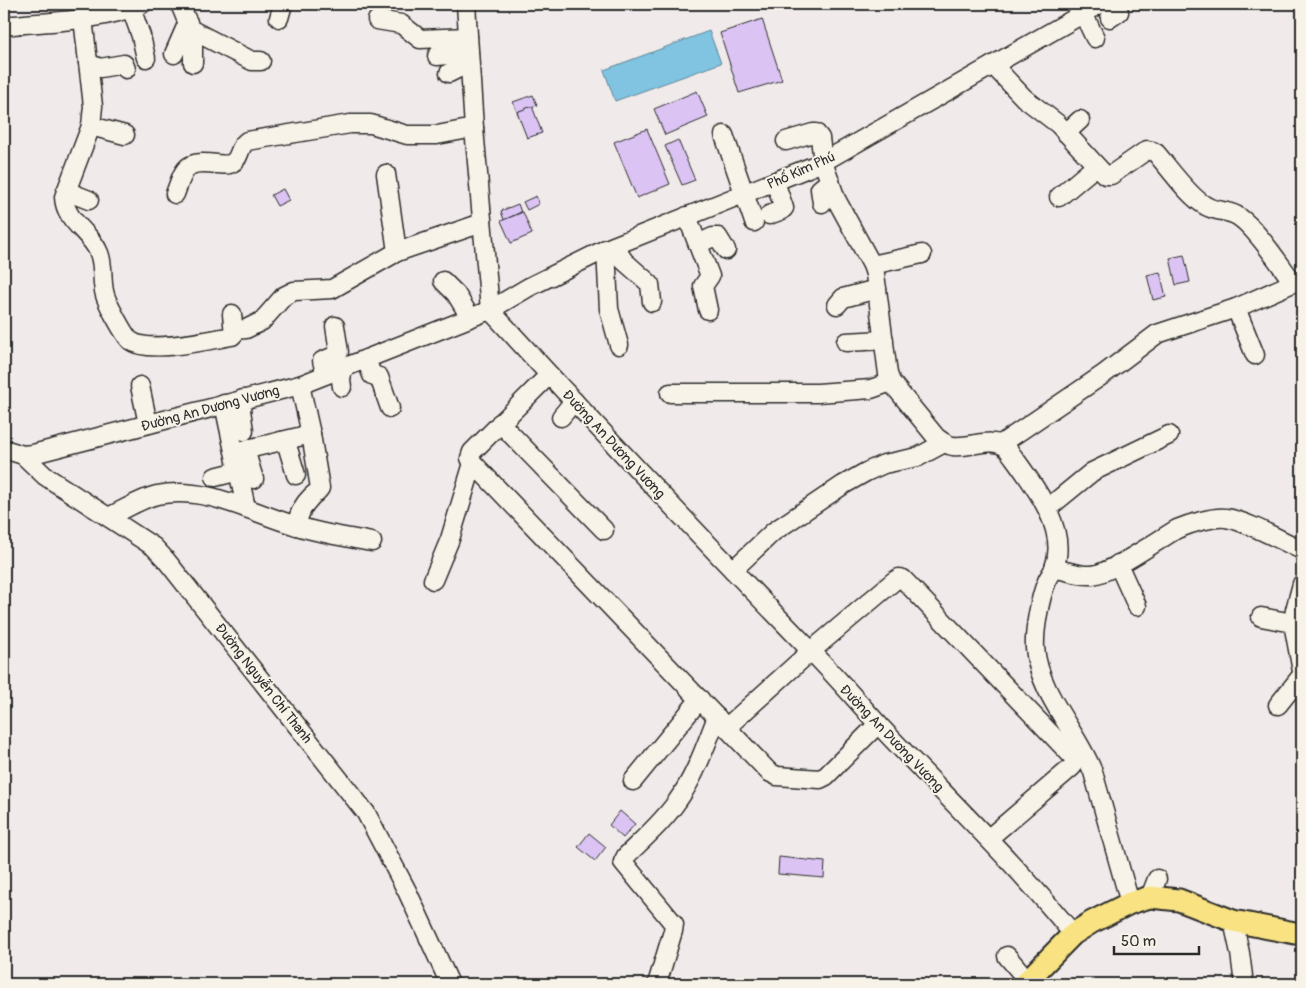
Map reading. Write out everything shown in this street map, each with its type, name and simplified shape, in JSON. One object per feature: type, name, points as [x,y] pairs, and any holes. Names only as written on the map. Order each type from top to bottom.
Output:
[{"type":"main road","points":[[1026,982],[1073,934],[1146,893],[1179,900],[1233,921],[1302,933]]},
{"type":"street","points":[[180,4],[192,36],[193,63]]},
{"type":"street","points":[[466,4],[474,128],[490,310]]},
{"type":"street","points":[[4,26],[83,18],[136,6],[146,58]]},
{"type":"street","name":"Phố Kim Phú","points":[[490,310],[529,287],[610,247],[823,162],[1083,13],[1109,8]]},
{"type":"street","points":[[1083,13],[1095,38]]},
{"type":"street","points":[[83,18],[93,106],[91,126],[77,162],[77,195],[64,197],[64,205],[72,219],[96,246],[103,266],[106,297],[128,339],[138,344],[178,346],[232,336],[234,334],[233,322],[246,329],[262,321],[284,296],[294,291],[332,289],[397,252],[482,223]]},
{"type":"street","points":[[377,20],[401,24],[420,39],[469,51]]},
{"type":"street","points":[[174,54],[189,25]]},
{"type":"street","points":[[189,25],[252,61],[261,61]]},
{"type":"street","points":[[437,56],[469,51]]},
{"type":"street","points":[[449,74],[469,51]]},
{"type":"street","points":[[88,63],[100,68],[124,64],[126,69]]},
{"type":"street","points":[[993,65],[1012,86],[1058,124],[1105,175],[1111,174],[1147,150],[1152,150],[1205,206],[1216,211],[1238,215],[1298,281],[1236,308],[1157,334],[1104,374],[1002,444]]},
{"type":"street","points":[[1066,133],[1080,120]]},
{"type":"street","points":[[175,194],[184,170],[190,165],[200,162],[228,165],[238,157],[242,144],[247,141],[350,124],[371,124],[415,135],[437,135],[474,128]]},
{"type":"street","points":[[91,126],[125,135]]},
{"type":"street","points":[[786,141],[816,133],[820,138],[823,162],[842,211],[872,265],[888,374],[891,382],[936,437],[944,443],[954,446],[994,442],[1008,448],[1048,508],[1058,556],[1047,581],[1037,622],[1035,649],[1048,691],[1087,758],[1146,893]]},
{"type":"street","points":[[724,135],[745,194],[762,219],[784,208],[775,182]]},
{"type":"street","points":[[1059,197],[1096,166]]},
{"type":"street","points":[[386,174],[397,252]]},
{"type":"street","points":[[822,203],[820,189],[830,181]]},
{"type":"street","points":[[688,216],[710,276],[703,286],[708,310]]},
{"type":"street","points":[[698,244],[713,237],[718,237],[726,250]]},
{"type":"street","points":[[610,247],[650,284],[652,302]]},
{"type":"street","points":[[610,247],[609,309],[619,345]]},
{"type":"street","points":[[872,265],[922,254]]},
{"type":"street","points":[[443,281],[456,294],[470,317]]},
{"type":"street","points":[[837,305],[843,298],[877,289]]},
{"type":"street","points":[[1236,308],[1255,356]]},
{"type":"street","name":"Đường An Dương Vương","points":[[23,455],[300,385],[490,310],[878,724],[989,838],[1048,903],[1073,934]]},
{"type":"street","points":[[326,374],[322,361],[339,352],[335,326]]},
{"type":"street","points":[[846,342],[884,340]]},
{"type":"street","points":[[366,358],[372,375],[379,377],[390,408]]},
{"type":"street","points":[[342,388],[343,367]]},
{"type":"street","points":[[549,374],[472,452],[470,458],[474,463],[768,772],[777,776],[815,780],[826,776],[878,724]]},
{"type":"street","points":[[670,393],[818,393],[870,389],[891,382]]},
{"type":"street","points":[[297,526],[300,510],[320,488],[300,385]]},
{"type":"street","points":[[140,386],[148,424]]},
{"type":"street","points":[[243,400],[244,431]]},
{"type":"street","points":[[561,417],[574,401]]},
{"type":"street","points":[[224,404],[242,450],[247,456],[246,508]]},
{"type":"street","points":[[500,424],[604,530]]},
{"type":"street","points":[[242,450],[311,434]]},
{"type":"street","points":[[1048,508],[1092,472],[1169,435]]},
{"type":"street","points":[[281,441],[287,445],[296,475]]},
{"type":"street","points":[[733,570],[774,532],[843,485],[884,464],[918,457],[944,443]]},
{"type":"street","name":"Đường Nguyễn Chí Thanh","points":[[4,450],[23,455],[45,476],[154,547],[166,560],[366,813],[407,891],[450,984]]},
{"type":"street","points":[[433,580],[450,539],[474,463]]},
{"type":"street","points":[[215,477],[246,475]]},
{"type":"street","points":[[108,518],[158,495],[191,494],[216,497],[297,526],[372,542]]},
{"type":"street","points":[[1054,568],[1078,574],[1106,571],[1187,524],[1224,518],[1236,520],[1302,550]]},
{"type":"street","points":[[1118,564],[1137,606]]},
{"type":"street","points":[[657,984],[674,924],[623,862],[626,856],[664,818],[679,799],[722,722],[811,651],[896,579],[899,578],[906,581],[1073,757],[1072,767],[989,838]]},
{"type":"street","points":[[1302,584],[1293,623],[1302,671]]},
{"type":"street","points":[[1262,617],[1293,623]]},
{"type":"street","points":[[1278,705],[1302,676]]},
{"type":"street","points":[[633,781],[700,699]]},
{"type":"street","points":[[1233,921],[1244,984]]},
{"type":"street","points":[[1007,956],[1026,982]]},
{"type":"water","points":[[709,31],[721,63],[615,101],[604,70]]},
{"type":"building","points":[[762,19],[782,80],[739,93],[720,33]]},
{"type":"building","points":[[697,91],[708,117],[665,135],[654,109]]},
{"type":"building","points":[[533,95],[537,105],[517,112],[513,102]]},
{"type":"building","points":[[532,106],[542,133],[527,138],[517,112]]},
{"type":"building","points":[[647,129],[670,184],[637,198],[614,142]]},
{"type":"building","points":[[678,140],[695,180],[682,185],[665,146]]},
{"type":"building","points":[[283,189],[289,200],[277,206],[271,195]]},
{"type":"building","points":[[536,196],[539,204],[527,210],[523,202]]},
{"type":"building","points":[[518,204],[521,212],[504,220],[501,211]]},
{"type":"building","points":[[523,212],[532,234],[511,243],[501,221]]},
{"type":"building","points":[[1184,255],[1190,282],[1176,285],[1170,258]]},
{"type":"building","points":[[1160,272],[1166,297],[1153,300],[1147,275]]},
{"type":"building","points":[[620,811],[635,824],[623,838],[609,825]]},
{"type":"building","points":[[589,833],[606,847],[595,861],[578,847]]},
{"type":"building","points":[[779,857],[825,862],[824,878],[778,874]]}]
